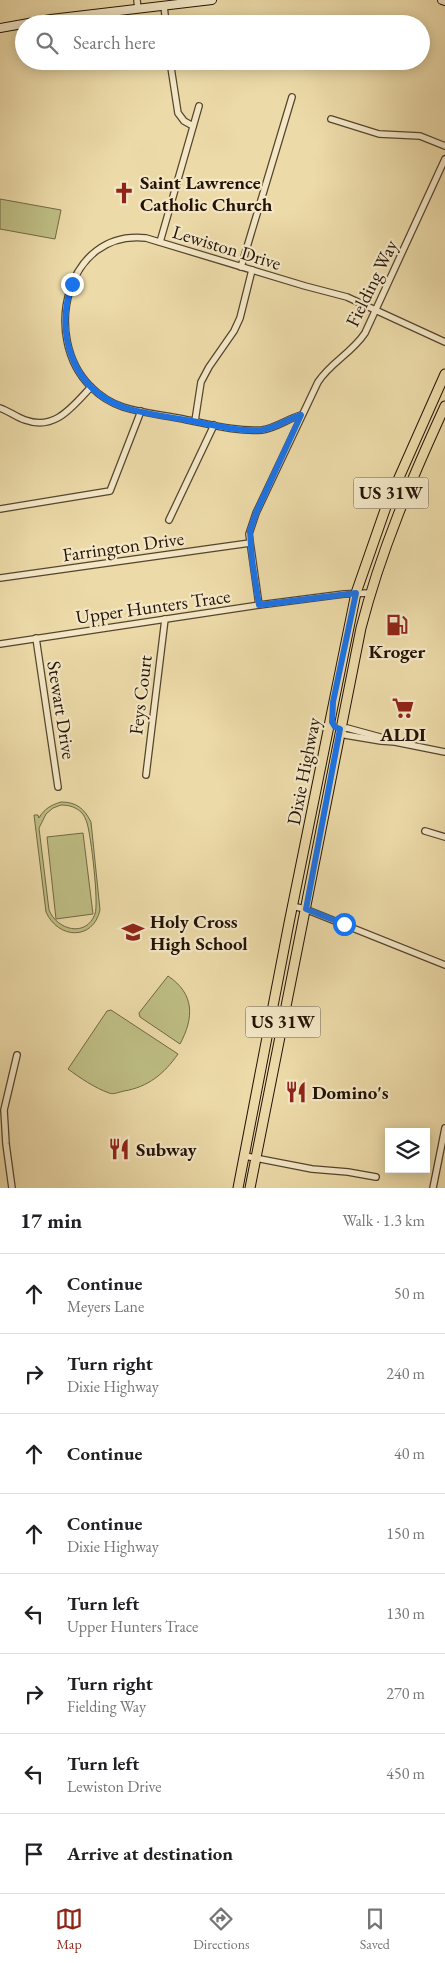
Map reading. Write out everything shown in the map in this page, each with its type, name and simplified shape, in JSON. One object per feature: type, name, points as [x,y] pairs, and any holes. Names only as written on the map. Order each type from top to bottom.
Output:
[{"type":"main road","points":[[86,15],[212,0]]},
{"type":"main road","points":[[0,28],[15,25]]},
{"type":"main road","name":"Dixie Highway","points":[[238,1188],[292,906],[356,593],[386,507],[445,374]]},
{"type":"main road","points":[[444,408],[438,404],[445,388]]},
{"type":"main road","name":"Dixie Highway","points":[[250,1188],[340,729],[370,593],[400,507],[444,408]]},
{"type":"main road","points":[[333,702],[332,722],[335,727],[340,729]]},
{"type":"street","points":[[136,0],[138,9]]},
{"type":"street","points":[[164,6],[165,15]]},
{"type":"street","points":[[171,70],[178,113],[184,121],[193,126]]},
{"type":"street","points":[[241,267],[292,97]]},
{"type":"street","points":[[160,242],[199,106]]},
{"type":"street","points":[[331,119],[379,134],[420,136],[445,146]]},
{"type":"street","name":"Fielding Way","points":[[259,605],[249,534],[253,520],[301,415],[323,375],[356,345],[365,333],[445,159]]},
{"type":"street","name":"Lewiston Drive","points":[[301,415],[265,429],[239,429],[141,411],[113,403],[91,387],[76,368],[68,348],[65,312],[72,284],[86,261],[111,242],[124,238],[137,237],[160,242],[347,297],[445,342]]},
{"type":"street","points":[[195,421],[201,382],[208,367],[234,331],[240,318],[252,270]]},
{"type":"street","points":[[0,408],[32,422],[48,423],[64,415],[91,387]]},
{"type":"street","points":[[0,509],[110,491],[141,411]]},
{"type":"street","points":[[169,520],[214,425]]},
{"type":"street","name":"Farrington Drive","points":[[0,578],[250,542]]},
{"type":"street","name":"Upper Hunters Trace","points":[[0,644],[259,605],[356,593],[370,593]]},
{"type":"street","name":"Feys Court","points":[[146,775],[165,619]]},
{"type":"street","name":"Stewart Drive","points":[[36,638],[58,788]]},
{"type":"street","points":[[340,729],[347,728],[382,736],[395,742],[445,752]]},
{"type":"street","points":[[424,831],[445,838]]},
{"type":"street","points":[[292,906],[306,909],[445,965]]},
{"type":"street","points":[[12,1188],[4,1122],[17,1055]]},
{"type":"street","points":[[0,1096],[8,1095]]},
{"type":"street","points":[[433,1188],[445,1128]]},
{"type":"street","points":[[244,1156],[312,1170],[348,1172],[376,1177]]},
{"type":"green space","points":[[0,199],[61,210],[55,239],[0,229]]},
{"type":"green space","points":[[61,802],[79,807],[91,822],[100,910],[96,920],[90,927],[75,933],[59,927],[51,921],[46,912],[34,815],[38,815],[39,818],[51,806]],"holes":[[[61,805],[70,806],[80,811],[89,830],[96,908],[91,922],[79,929],[65,926],[58,922],[49,910],[39,828],[46,814],[53,808]]]},
{"type":"green space","points":[[83,833],[93,914],[56,919],[47,837]]},
{"type":"green space","points":[[168,976],[183,991],[189,1007],[188,1025],[180,1044],[140,1017],[139,1013]]},
{"type":"green space","points":[[111,1010],[178,1054],[167,1068],[148,1083],[112,1094],[93,1086],[68,1069],[107,1011]]},
{"type":"place","name":"Saint Lawrence Catholic Church","points":[[124,193]]},
{"type":"place","name":"Kroger","points":[[397,625]]},
{"type":"place","name":"ALDI","points":[[403,708]]},
{"type":"place","name":"Holy Cross High School","points":[[133,932]]},
{"type":"place","name":"Domino's","points":[[296,1092]]},
{"type":"place","name":"Subway","points":[[119,1149]]},
{"type":"route","points":[[72,284],[67,297],[64,323],[71,358],[84,380],[97,393],[113,403],[141,411],[252,430],[278,426],[289,419],[301,415],[256,513],[249,534],[259,605],[356,593],[333,702],[332,722],[337,729],[340,729],[306,909],[344,924]]}]
